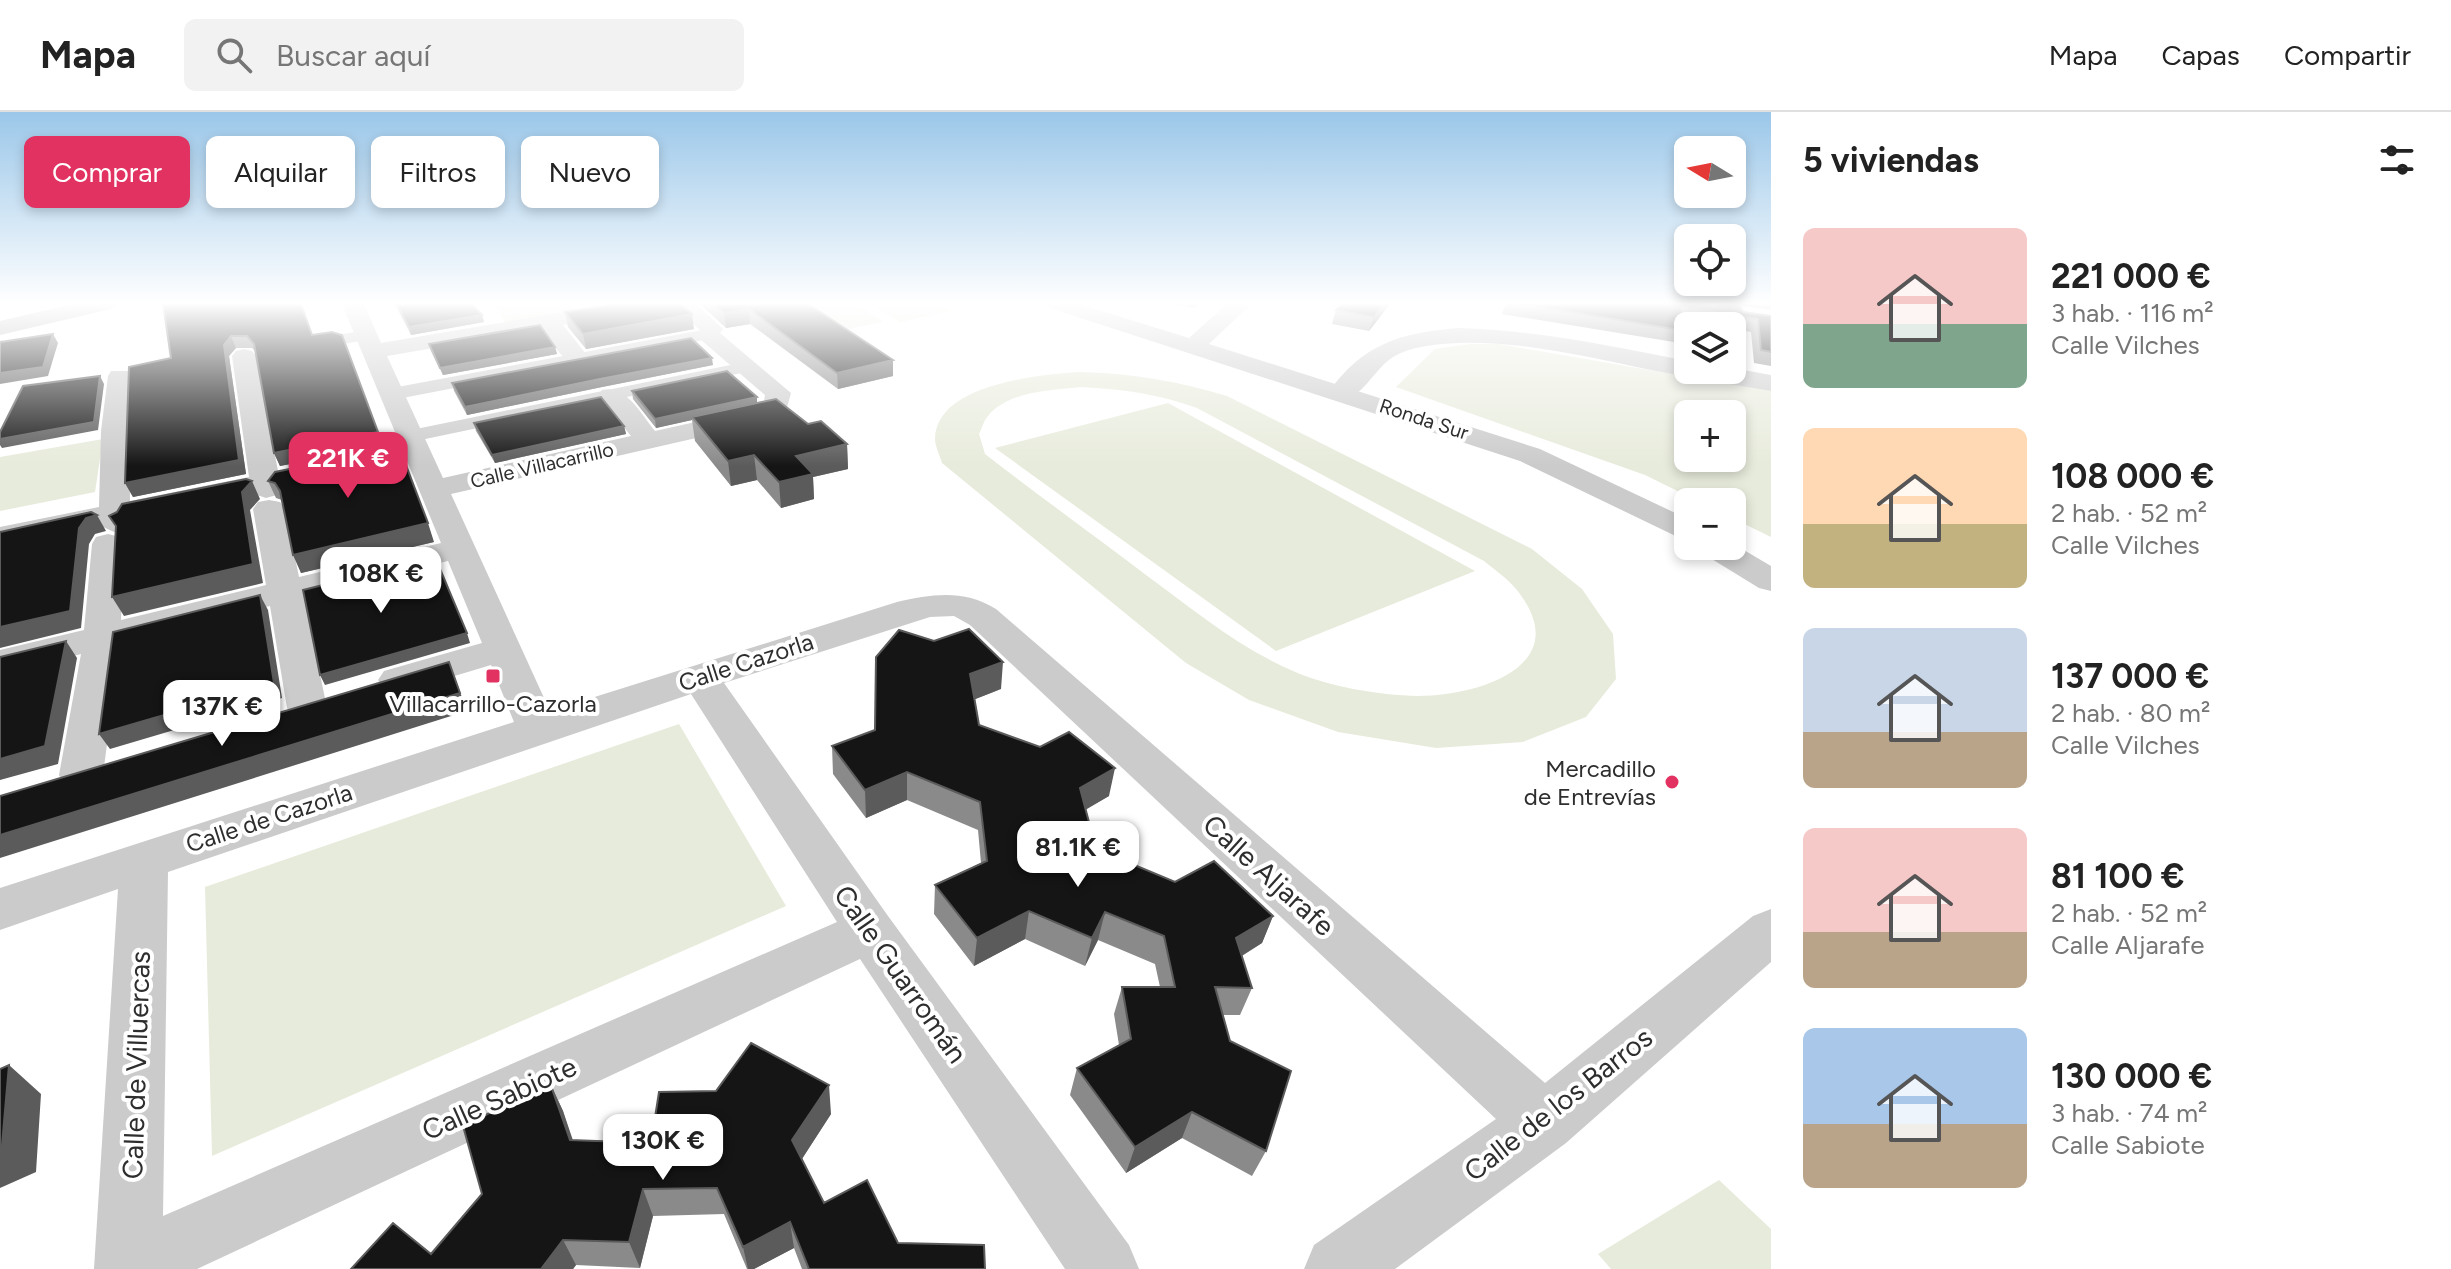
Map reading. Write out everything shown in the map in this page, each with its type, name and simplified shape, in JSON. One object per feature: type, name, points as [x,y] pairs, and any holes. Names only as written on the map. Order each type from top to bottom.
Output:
[{"type":"street","points":[[244,358],[283,591],[322,703],[504,649]]},
{"type":"street","name":"Calle Villacarrillo","points":[[371,358],[392,394],[405,448],[434,489],[538,729]]},
{"type":"street","points":[[392,394],[583,358]]},
{"type":"street","name":"Calle Villacarrillo","points":[[434,489],[775,412],[778,393],[735,358]]},
{"type":"street","name":"Ronda Sur","points":[[1228,358],[1530,455],[1674,524]]},
{"type":"street","points":[[1342,393],[1377,358]]},
{"type":"street","points":[[1626,358],[1674,366]]},
{"type":"street","points":[[405,448],[611,395],[745,367]]},
{"type":"street","points":[[81,775],[102,639],[120,376]]},
{"type":"street","points":[[1746,379],[1771,383]]},
{"type":"street","name":"Calle Villacarrillo","points":[[611,395],[649,441]]},
{"type":"street","points":[[0,537],[112,526],[266,493],[356,463]]},
{"type":"street","points":[[0,662],[460,548]]},
{"type":"street","points":[[1737,560],[1771,581]]},
{"type":"street","name":"Calle Cazorla","points":[[538,729],[910,610],[927,605],[955,604]]},
{"type":"street","name":"Calle Aljarafe","points":[[955,604],[966,606],[983,617],[1544,1122]]},
{"type":"street","name":"Calle Guarromán","points":[[700,677],[870,931],[1105,1269]]},
{"type":"street","name":"Calle de Cazorla","points":[[0,909],[538,729]]},
{"type":"street","points":[[41,788],[126,762]]},
{"type":"street","name":"Calle de Villuercas","points":[[128,1268],[144,860]]},
{"type":"street","name":"Calle Sabiote","points":[[128,1268],[870,931]]},
{"type":"street","name":"Calle de los Barros","points":[[1338,1269],[1544,1122],[1771,931]]},
{"type":"green space","points":[[1426,358],[1579,358],[1674,374],[1674,384],[1730,384],[1771,391],[1771,537],[1746,525],[1746,488],[1674,489],[1645,475],[1396,387]]},
{"type":"green space","points":[[1061,373],[1135,376],[1227,396],[1532,549],[1582,589],[1613,634],[1616,679],[1586,717],[1523,742],[1436,748],[1338,732],[1249,700],[1186,663],[942,463],[935,439],[940,420],[952,406],[970,394],[992,386]],"holes":[[[1081,387],[1154,396],[1197,408],[1484,561],[1513,585],[1532,615],[1535,638],[1528,656],[1513,671],[1492,682],[1442,695],[1418,696],[1371,692],[1323,682],[1273,662],[1235,640],[985,454],[979,434],[988,416],[1007,401],[1044,391]]]},
{"type":"green space","points":[[1168,403],[1475,571],[1276,651],[995,448]]},
{"type":"green space","points":[[103,439],[95,492],[0,511],[0,457]]},
{"type":"green space","points":[[679,724],[786,906],[212,1156],[205,887]]},
{"type":"green space","points":[[1719,1180],[1771,1229],[1771,1269],[1611,1269],[1598,1254]]},
{"type":"building","points":[[0,358],[46,358],[43,367],[0,373]]},
{"type":"building","points":[[171,358],[226,358],[239,460],[125,483],[129,367]]},
{"type":"building","points":[[257,358],[351,358],[378,432],[274,453]]},
{"type":"building","points":[[435,358],[495,358],[440,368]]},
{"type":"building","points":[[585,358],[712,358],[465,407],[452,383]]},
{"type":"building","points":[[816,358],[893,360],[837,373]]},
{"type":"building","points":[[727,371],[757,397],[655,419],[632,391]]},
{"type":"building","points":[[100,376],[94,422],[0,439],[0,432],[23,386]]},
{"type":"building","points":[[601,397],[624,426],[492,455],[474,423]]},
{"type":"building","points":[[776,399],[808,424],[821,421],[847,444],[796,456],[813,474],[779,482],[754,455],[728,461],[692,417]]},
{"type":"building","points":[[394,448],[399,461],[404,460],[428,523],[293,555],[280,491],[275,483],[268,481],[275,472]]},
{"type":"building","points":[[246,479],[252,481],[242,492],[253,564],[112,597],[116,526],[109,516],[117,512],[122,504]]},
{"type":"building","points":[[91,512],[97,515],[86,518],[79,528],[70,611],[0,627],[0,532]]},
{"type":"building","points":[[435,557],[467,633],[320,675],[303,590]]},
{"type":"building","points":[[260,595],[274,683],[99,734],[113,632]]},
{"type":"building","points":[[969,629],[1003,662],[970,674],[979,725],[1040,747],[1069,732],[1115,768],[1080,788],[1096,849],[1175,882],[1214,861],[1273,916],[1236,938],[1252,988],[1215,987],[1230,1041],[1291,1071],[1266,1151],[1192,1112],[1135,1147],[1077,1068],[1131,1039],[1122,987],[1175,987],[1164,936],[1105,912],[1092,938],[1029,911],[977,938],[935,885],[987,861],[980,802],[907,772],[865,790],[832,746],[875,730],[876,657],[899,630],[934,641]]},
{"type":"building","points":[[66,641],[45,746],[0,759],[0,657]]},
{"type":"building","points":[[449,662],[460,693],[0,835],[0,796]]},
{"type":"building","points":[[751,1043],[829,1085],[792,1140],[824,1203],[867,1180],[898,1243],[984,1245],[985,1269],[809,1269],[790,1222],[743,1247],[717,1188],[643,1189],[629,1242],[563,1240],[541,1269],[351,1269],[393,1223],[431,1254],[482,1194],[463,1126],[550,1083],[570,1140],[651,1143],[659,1092],[716,1091]]},
{"type":"building","points":[[9,1065],[2,1145],[0,1146],[0,1069]]},
{"type":"place","name":"Villacarrillo-Cazorla","points":[[493,676]]},
{"type":"place","name":"Mercadillo de Entrevías","points":[[1672,782]]}]
